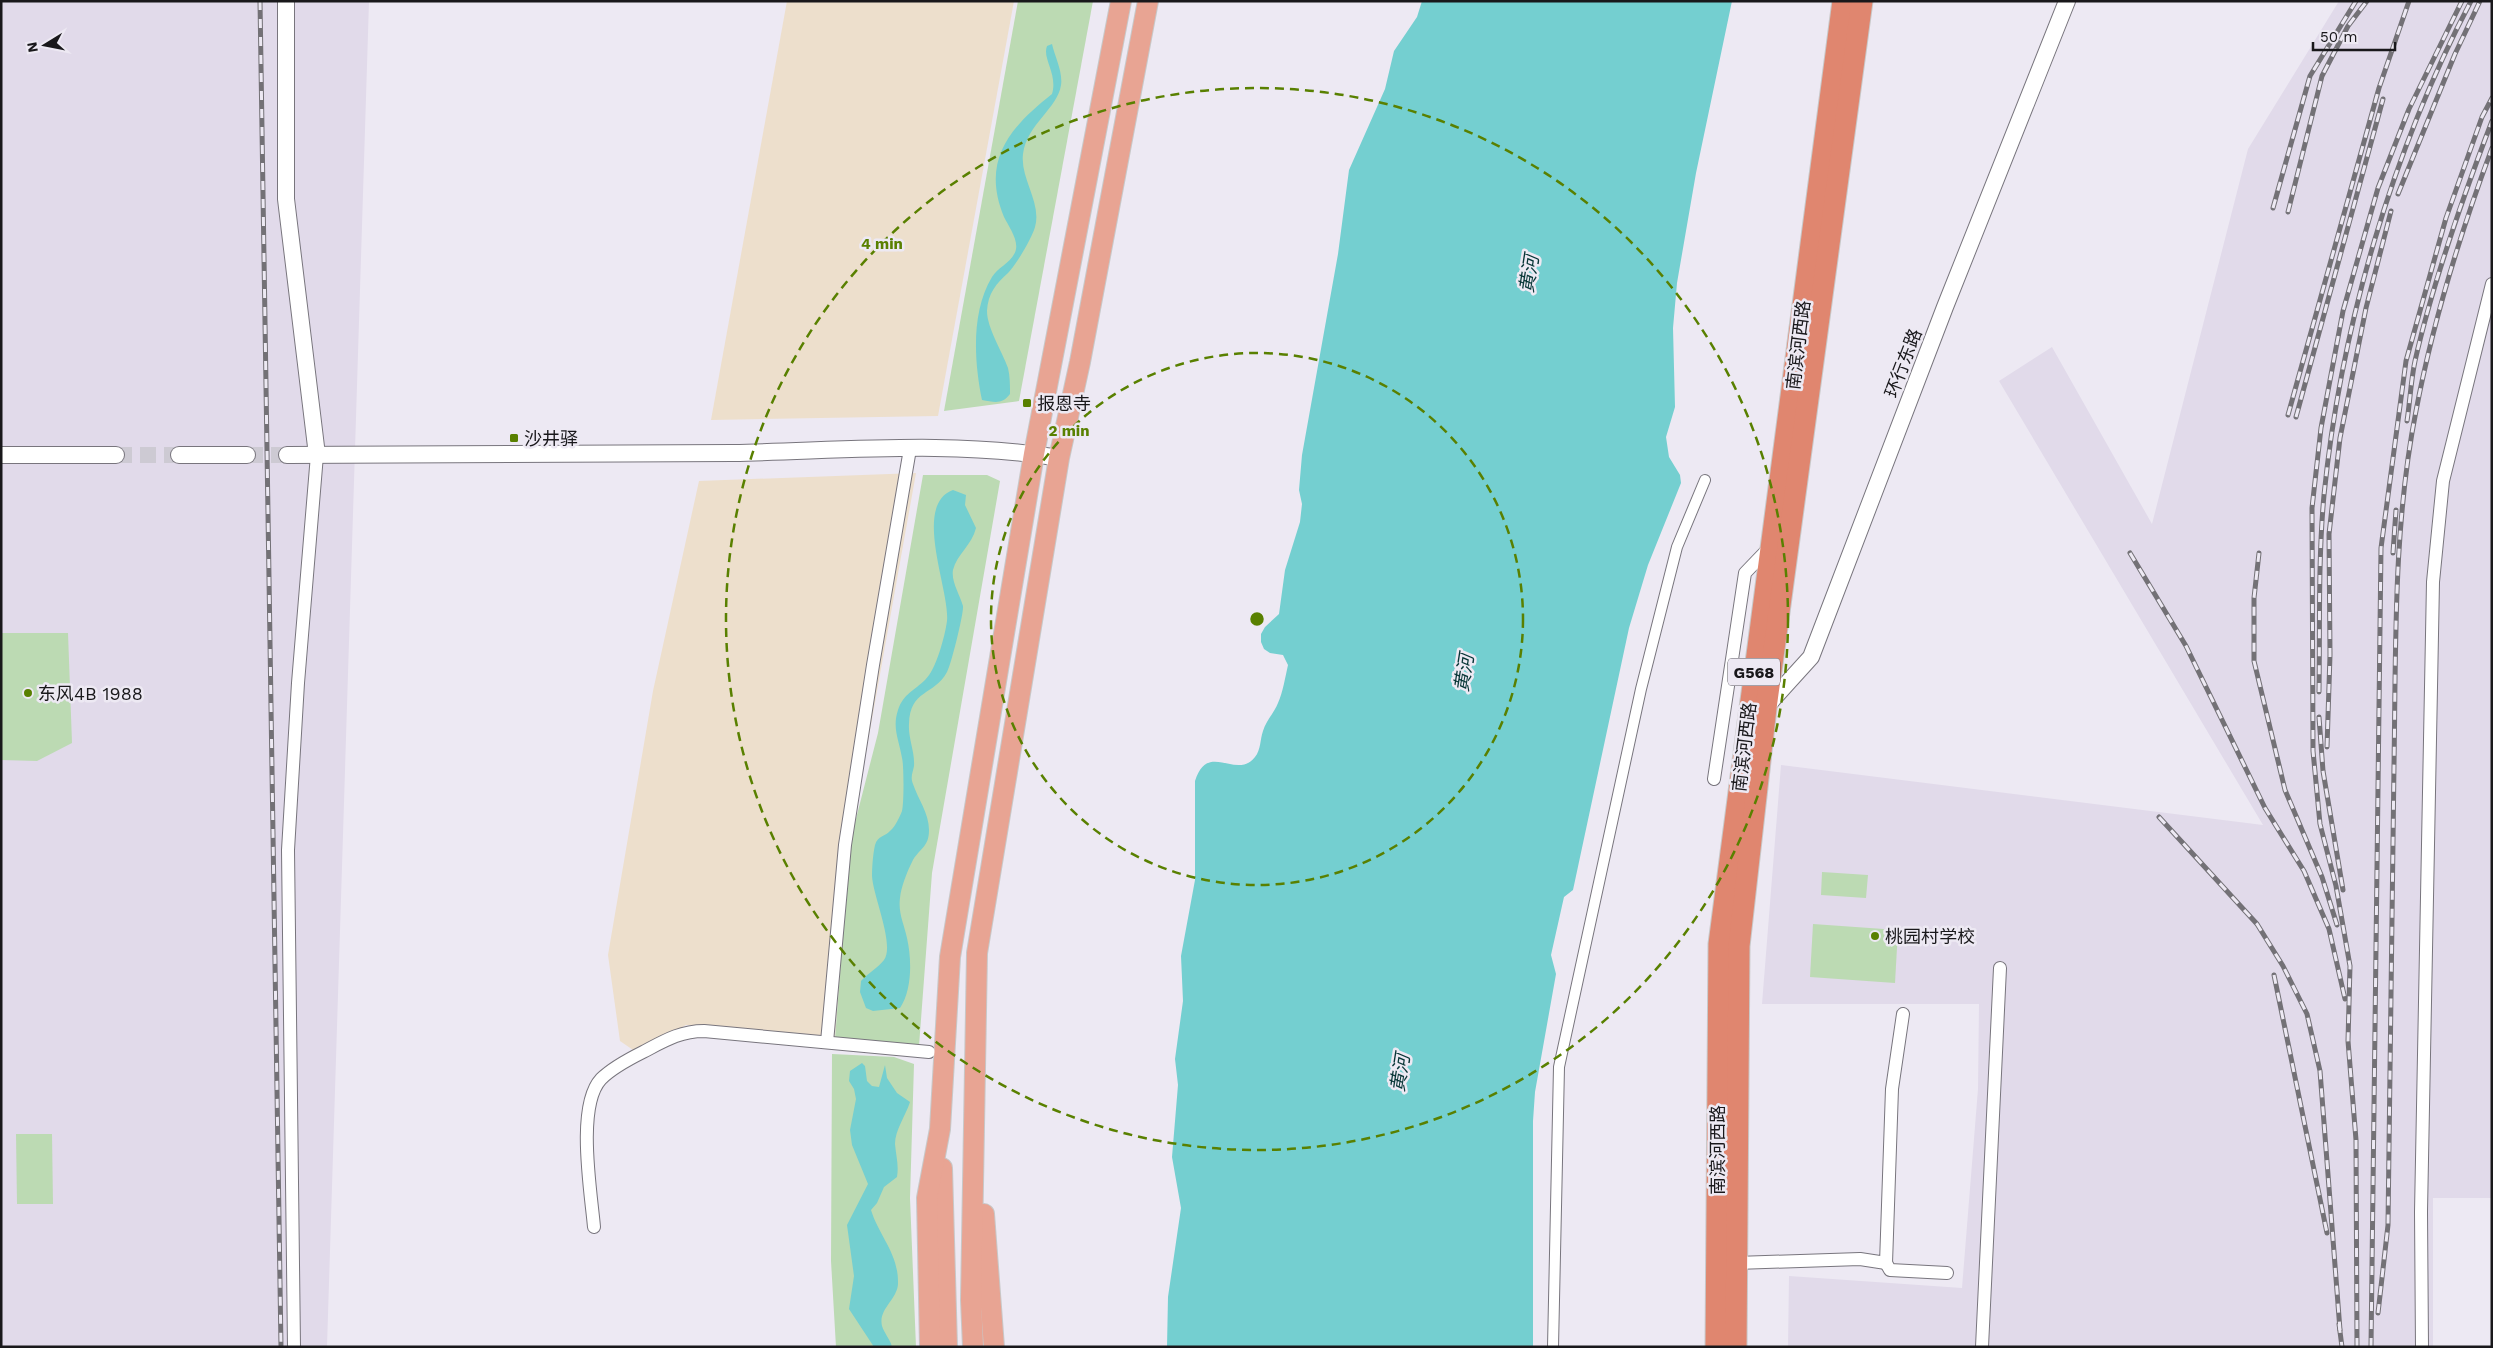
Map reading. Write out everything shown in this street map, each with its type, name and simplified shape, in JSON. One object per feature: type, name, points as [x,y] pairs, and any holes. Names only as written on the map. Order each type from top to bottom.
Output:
[{"type":"highway","name":"南滨河西路","points":[[1736,1347],[1739,946],[1757,713],[1773,543],[1842,1]]},
{"type":"highway","name":"南滨河西路","points":[[1716,1347],[1719,944],[1757,713],[1862,1]]},
{"type":"main road","points":[[947,1347],[940,1129],[950,956],[1034,454],[1121,1]]},
{"type":"main road","points":[[973,1347],[971,1300],[977,954],[1059,458],[1080,362],[1148,1]]},
{"type":"main road","points":[[974,1051],[984,1108],[983,1206],[994,1347]]},
{"type":"main road","points":[[930,1347],[928,1198],[940,1129]]},
{"type":"street","points":[[286,1],[286,199],[317,454],[288,850],[294,1347]]},
{"type":"street","name":"环行东路","points":[[1757,713],[1811,657],[1945,307],[2067,1]]},
{"type":"street","points":[[2422,1347],[2421,1212],[2433,582],[2443,480],[2492,284]]},
{"type":"street","points":[[286,454],[732,453],[959,448],[1059,458]]},
{"type":"street","points":[[827,1042],[845,845],[873,665],[910,449]]},
{"type":"street","points":[[1,455],[116,455]]},
{"type":"street","points":[[179,455],[247,455]]},
{"type":"street","points":[[1553,1347],[1559,1067],[1641,688],[1677,546],[1705,480]]},
{"type":"street","points":[[1714,779],[1745,573],[1773,543]]},
{"type":"street","points":[[1982,1347],[2000,968]]},
{"type":"street","points":[[1903,1014],[1892,1089],[1886,1263],[1890,1270],[1947,1272]]},
{"type":"street","points":[[594,1227],[586,1133],[592,1098],[600,1080],[626,1061],[674,1035],[687,1031],[929,1052]]},
{"type":"street","points":[[1736,1263],[1860,1259],[1886,1263]]},
{"type":"shaded area","points":[[1,1],[369,1],[327,1347],[1,1347]]},
{"type":"shaded area","points":[[787,1],[1014,1],[938,416],[711,420]]},
{"type":"shaded area","points":[[2339,1],[2492,1],[2492,1198],[2433,1198],[2433,1347],[1788,1347],[1789,1276],[1962,1288],[1978,1089],[1979,1004],[1762,1004],[1781,765],[2263,825],[1999,381],[2052,347],[2152,524],[2248,149]]},
{"type":"shaded area","points":[[916,473],[850,842],[835,1039],[686,1025],[636,1052],[620,1041],[608,955],[653,691],[699,481]]},
{"type":"green space","points":[[1018,1],[1093,1],[1019,401],[944,411]]},
{"type":"green space","points":[[923,475],[987,475],[1000,481],[932,873],[919,1046],[835,1039],[850,842],[878,733]]},
{"type":"green space","points":[[1,633],[68,633],[72,743],[37,761],[1,760]]},
{"type":"green space","points":[[1822,872],[1868,875],[1866,898],[1821,895]]},
{"type":"green space","points":[[1813,924],[1898,930],[1895,983],[1810,977]]},
{"type":"green space","points":[[832,1054],[894,1057],[914,1064],[910,1198],[916,1347],[836,1347],[831,1261]]},
{"type":"green space","points":[[16,1134],[52,1134],[53,1204],[17,1204]]},
{"type":"water","name":"黄河","points":[[1422,1],[1732,1],[1696,173],[1677,283],[1673,328],[1675,407],[1666,437],[1669,457],[1680,475],[1681,483],[1648,565],[1629,628],[1573,890],[1564,897],[1551,955],[1556,974],[1535,1092],[1533,1121],[1533,1347],[1167,1347],[1168,1297],[1181,1208],[1172,1157],[1178,1085],[1175,1059],[1183,1001],[1181,956],[1195,880],[1195,781],[1201,769],[1207,763],[1239,765],[1248,763],[1255,757],[1264,727],[1276,707],[1281,694],[1288,665],[1283,655],[1270,653],[1264,649],[1261,642],[1261,634],[1265,627],[1279,614],[1285,570],[1300,522],[1302,504],[1299,490],[1302,455],[1338,254],[1349,170],[1385,89],[1394,51],[1417,17]]},
{"type":"water","points":[[1052,44],[1060,70],[1061,85],[1059,93],[1030,134],[1023,154],[1025,173],[1036,209],[1035,227],[1015,264],[993,289],[987,311],[989,325],[1008,368],[1010,394],[1001,401],[982,400],[976,353],[977,321],[980,306],[992,277],[1012,257],[1016,249],[1014,237],[1004,217],[998,197],[996,179],[998,162],[1003,147],[1012,133],[1023,120],[1052,94],[1053,80],[1046,51],[1047,46]]},
{"type":"water","points":[[953,490],[966,495],[965,505],[976,528],[953,570],[954,584],[963,606],[963,611],[949,667],[942,680],[918,698],[910,713],[909,729],[914,761],[912,779],[929,824],[929,836],[908,870],[900,898],[901,914],[910,956],[909,984],[900,1008],[873,1011],[866,1008],[860,992],[861,981],[879,966],[887,953],[885,932],[872,876],[875,845],[880,838],[893,829],[902,811],[903,768],[896,728],[896,716],[906,696],[921,684],[933,669],[944,635],[947,621],[946,607],[936,550],[935,512],[941,499]]},
{"type":"water","points":[[862,1063],[865,1066],[867,1081],[872,1086],[879,1087],[885,1065],[887,1078],[897,1093],[910,1102],[895,1139],[897,1177],[884,1187],[877,1203],[871,1210],[892,1254],[897,1273],[897,1290],[885,1309],[881,1320],[883,1329],[892,1347],[874,1347],[849,1309],[854,1276],[847,1225],[868,1184],[852,1145],[850,1130],[856,1099],[854,1089],[849,1081],[850,1071]]},
{"type":"tunnel","points":[[116,455],[179,455]]},
{"type":"tunnel","points":[[247,455],[287,455]]},
{"type":"railway","points":[[260,1],[281,1347]]},
{"type":"railway","points":[[2273,208],[2310,76],[2356,1]]},
{"type":"railway","points":[[2288,212],[2322,76],[2348,26],[2367,1]]},
{"type":"railway","points":[[2288,415],[2379,88],[2409,1]]},
{"type":"railway","points":[[2357,1347],[2356,1140],[2348,1041],[2350,966],[2336,886],[2320,824],[2313,751],[2312,508],[2321,428],[2343,311],[2378,188],[2409,109],[2462,1]]},
{"type":"railway","points":[[2319,692],[2320,569],[2324,495],[2343,368],[2357,304],[2374,241],[2394,179],[2417,118],[2443,58],[2471,1]]},
{"type":"railway","points":[[2398,194],[2455,54],[2480,1]]},
{"type":"railway","points":[[2371,1347],[2381,548],[2406,361],[2446,218],[2482,117],[2492,98]]},
{"type":"railway","points":[[2296,417],[2383,99]]},
{"type":"railway","points":[[2407,421],[2412,376],[2422,331],[2460,209],[2492,121]]},
{"type":"railway","points":[[2378,1313],[2388,1225],[2396,632],[2399,543],[2403,499],[2416,411],[2439,311],[2458,245],[2492,148]]},
{"type":"railway","points":[[2327,747],[2330,655],[2329,534],[2340,438],[2366,308],[2391,211]]},
{"type":"railway","points":[[2393,553],[2396,510]]},
{"type":"railway","points":[[2130,553],[2186,646],[2265,808],[2304,871],[2329,929],[2345,999]]},
{"type":"railway","points":[[2259,553],[2254,598],[2254,661],[2285,790],[2322,877],[2337,925]]},
{"type":"railway","points":[[2319,717],[2323,771],[2343,890]]},
{"type":"railway","points":[[2159,817],[2257,924],[2283,966],[2307,1014],[2320,1071],[2340,1330]]},
{"type":"railway","points":[[2274,975],[2327,1233]]},
{"type":"railway","points":[[2339,1324],[2342,1347]]},
{"type":"place","name":"报恩寺","points":[[1027,403]]},
{"type":"place","name":"沙井驿","points":[[514,438]]},
{"type":"place","name":"东风4B 1988","points":[[28,693]]},
{"type":"place","name":"桃园村学校","points":[[1875,936]]}]
